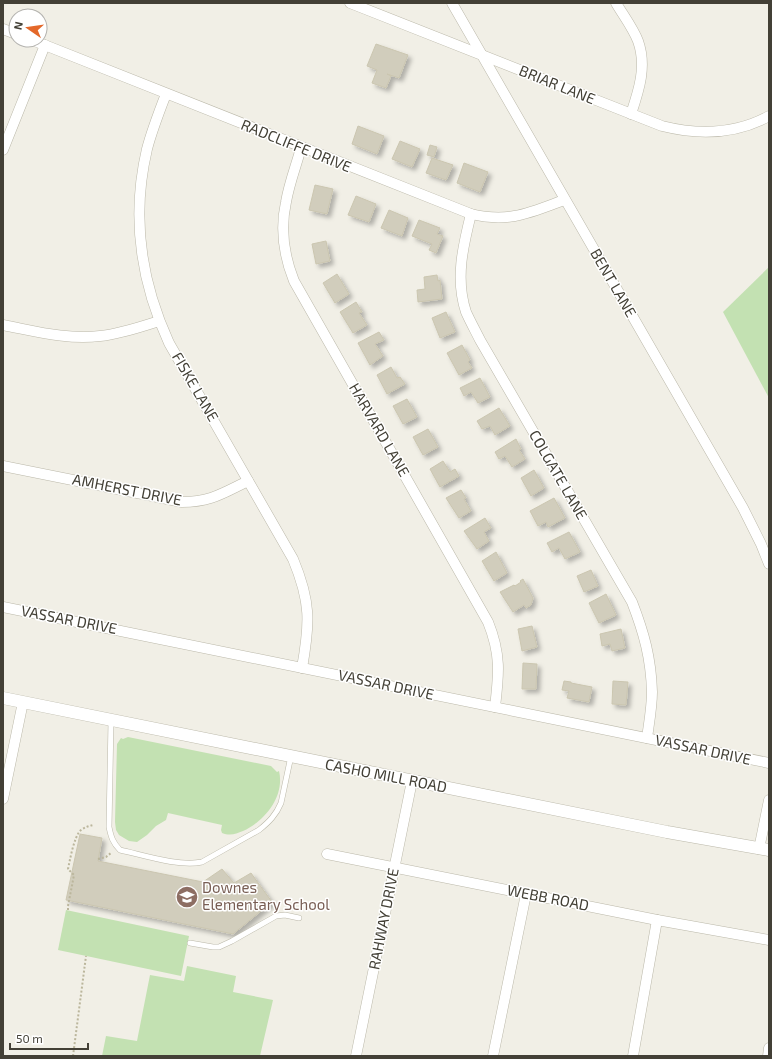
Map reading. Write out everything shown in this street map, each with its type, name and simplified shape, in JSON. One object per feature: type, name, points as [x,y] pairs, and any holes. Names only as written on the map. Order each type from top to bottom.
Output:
[{"type":"street","name":"BRIAR LANE","points":[[350,3],[662,126],[698,132],[730,129],[747,125],[769,116]]},
{"type":"street","name":"BENT LANE","points":[[452,3],[564,200],[743,508],[769,564]]},
{"type":"street","points":[[616,3],[638,40],[642,56],[642,72],[639,88],[631,114]]},
{"type":"street","name":"RADCLIFFE DRIVE","points":[[48,46],[471,214],[486,218],[513,217],[564,200]]},
{"type":"street","points":[[3,150],[44,48]]},
{"type":"street","name":"FISKE LANE","points":[[166,94],[148,148],[142,180],[139,218],[142,257],[150,296],[169,343],[292,559],[300,576],[307,605],[308,622],[307,640],[302,668]]},
{"type":"street","name":"HARVARD LANE","points":[[302,148],[286,201],[283,220],[285,252],[289,267],[294,281],[488,622],[494,639],[499,667],[495,707]]},
{"type":"street","name":"COLGATE LANE","points":[[471,214],[462,250],[460,279],[466,311],[480,340],[632,602],[644,635],[649,660],[652,693],[647,738]]},
{"type":"street","points":[[3,325],[57,336],[86,338],[116,334],[160,321]]},
{"type":"street","name":"AMHERST DRIVE","points":[[3,466],[182,502],[205,500],[216,497],[248,481]]},
{"type":"street","name":"VASSAR DRIVE","points":[[3,607],[769,763]]},
{"type":"street","name":"CASHO MILL ROAD","points":[[3,698],[667,832],[764,849]]},
{"type":"street","points":[[3,799],[5,782],[23,702]]},
{"type":"street","name":"RAHWAY DRIVE","points":[[356,1056],[412,781]]},
{"type":"street","points":[[764,849],[769,800]]},
{"type":"street","name":"WEBB ROAD","points":[[327,854],[657,920],[769,940]]},
{"type":"street","points":[[493,1056],[526,894]]},
{"type":"street","points":[[633,1056],[657,920]]},
{"type":"street","points":[[768,1056],[769,1048]]},
{"type":"lane","points":[[112,720],[109,827],[111,838],[120,850],[171,861],[194,864],[202,862],[267,824],[278,810],[281,803],[291,756]]},
{"type":"lane","points":[[190,943],[219,947],[276,916],[285,915],[299,918]]},
{"type":"path","points":[[68,910],[74,875],[68,869],[72,850],[80,831],[93,825]]},
{"type":"path","points":[[98,859],[106,857],[111,853]]},
{"type":"path","points":[[73,1056],[86,956]]},
{"type":"green space","points":[[769,267],[769,398],[723,312]]},
{"type":"green space","points":[[128,737],[271,766],[277,772],[279,771],[280,780],[279,790],[272,807],[251,827],[235,834],[222,833],[222,825],[168,813],[166,820],[156,826],[147,835],[137,842],[129,841],[119,835],[116,830],[115,822],[117,744],[121,738],[123,739]]},
{"type":"green space","points":[[66,910],[189,936],[181,976],[58,950]]},
{"type":"green space","points":[[187,966],[236,976],[233,992],[273,1000],[260,1056],[102,1056],[106,1036],[137,1041],[150,975],[184,981]]},
{"type":"building","points":[[376,44],[408,55],[399,78],[387,74],[391,76],[386,88],[372,83],[377,70],[367,66]]},
{"type":"building","points":[[358,126],[384,136],[377,154],[352,144]]},
{"type":"building","points":[[400,141],[420,149],[412,167],[392,159]]},
{"type":"building","points":[[430,145],[437,147],[434,157],[427,155]]},
{"type":"building","points":[[432,158],[453,165],[446,180],[426,173]]},
{"type":"building","points":[[464,163],[488,172],[480,192],[457,183]]},
{"type":"building","points":[[315,185],[333,189],[327,214],[309,210]]},
{"type":"building","points":[[356,196],[376,204],[369,222],[348,215]]},
{"type":"building","points":[[389,210],[408,218],[402,236],[381,228]]},
{"type":"building","points":[[419,220],[440,228],[437,234],[443,236],[436,253],[429,250],[432,244],[412,236]]},
{"type":"building","points":[[326,241],[330,261],[316,264],[312,244]]},
{"type":"building","points":[[337,274],[349,294],[335,303],[323,283]]},
{"type":"building","points":[[437,275],[438,281],[440,280],[442,299],[418,302],[417,290],[425,289],[424,277]]},
{"type":"building","points":[[356,302],[362,312],[359,313],[367,325],[353,333],[340,312]]},
{"type":"building","points":[[446,312],[455,332],[440,338],[432,318]]},
{"type":"building","points":[[379,332],[384,340],[375,344],[383,356],[370,365],[358,343]]},
{"type":"building","points":[[462,345],[470,360],[468,362],[472,368],[459,375],[447,353]]},
{"type":"building","points":[[391,367],[397,378],[400,377],[405,384],[387,394],[377,375]]},
{"type":"building","points":[[480,378],[490,397],[478,403],[471,392],[464,396],[460,388]]},
{"type":"building","points":[[407,399],[417,417],[403,424],[393,406]]},
{"type":"building","points":[[499,408],[510,426],[495,435],[490,426],[482,429],[477,421]]},
{"type":"building","points":[[428,429],[438,447],[423,455],[413,437]]},
{"type":"building","points":[[516,439],[521,449],[519,450],[525,459],[512,467],[505,456],[499,459],[495,452]]},
{"type":"building","points":[[443,461],[450,472],[455,469],[459,476],[440,487],[430,469]]},
{"type":"building","points":[[534,470],[544,488],[531,496],[521,478]]},
{"type":"building","points":[[461,490],[471,511],[459,518],[446,498]]},
{"type":"building","points":[[554,498],[565,518],[548,527],[546,522],[538,526],[530,511]]},
{"type":"building","points":[[485,518],[491,528],[484,532],[489,541],[477,549],[464,531]]},
{"type":"building","points":[[569,532],[580,552],[565,559],[559,548],[552,552],[547,543]]},
{"type":"building","points":[[496,552],[507,573],[494,581],[482,561]]},
{"type":"building","points":[[591,570],[598,586],[584,592],[577,576]]},
{"type":"building","points":[[523,579],[533,598],[531,605],[526,608],[524,605],[513,612],[500,592],[514,585],[515,586]]},
{"type":"building","points":[[606,594],[616,615],[599,623],[589,603]]},
{"type":"building","points":[[532,626],[537,647],[522,651],[518,629]]},
{"type":"building","points":[[621,629],[625,648],[612,651],[610,644],[602,646],[600,634]]},
{"type":"building","points":[[523,663],[537,664],[536,689],[522,689]]},
{"type":"building","points":[[564,681],[592,687],[589,702],[567,698],[569,691],[562,690]]},
{"type":"building","points":[[613,681],[628,682],[626,705],[612,704]]},
{"type":"building","name":"Downes Elementary School","points":[[80,834],[102,838],[98,861],[203,882],[222,869],[234,883],[251,873],[272,902],[233,934],[66,900]]},
{"type":"place","name":"Downes Elementary School","points":[[187,897]]}]
